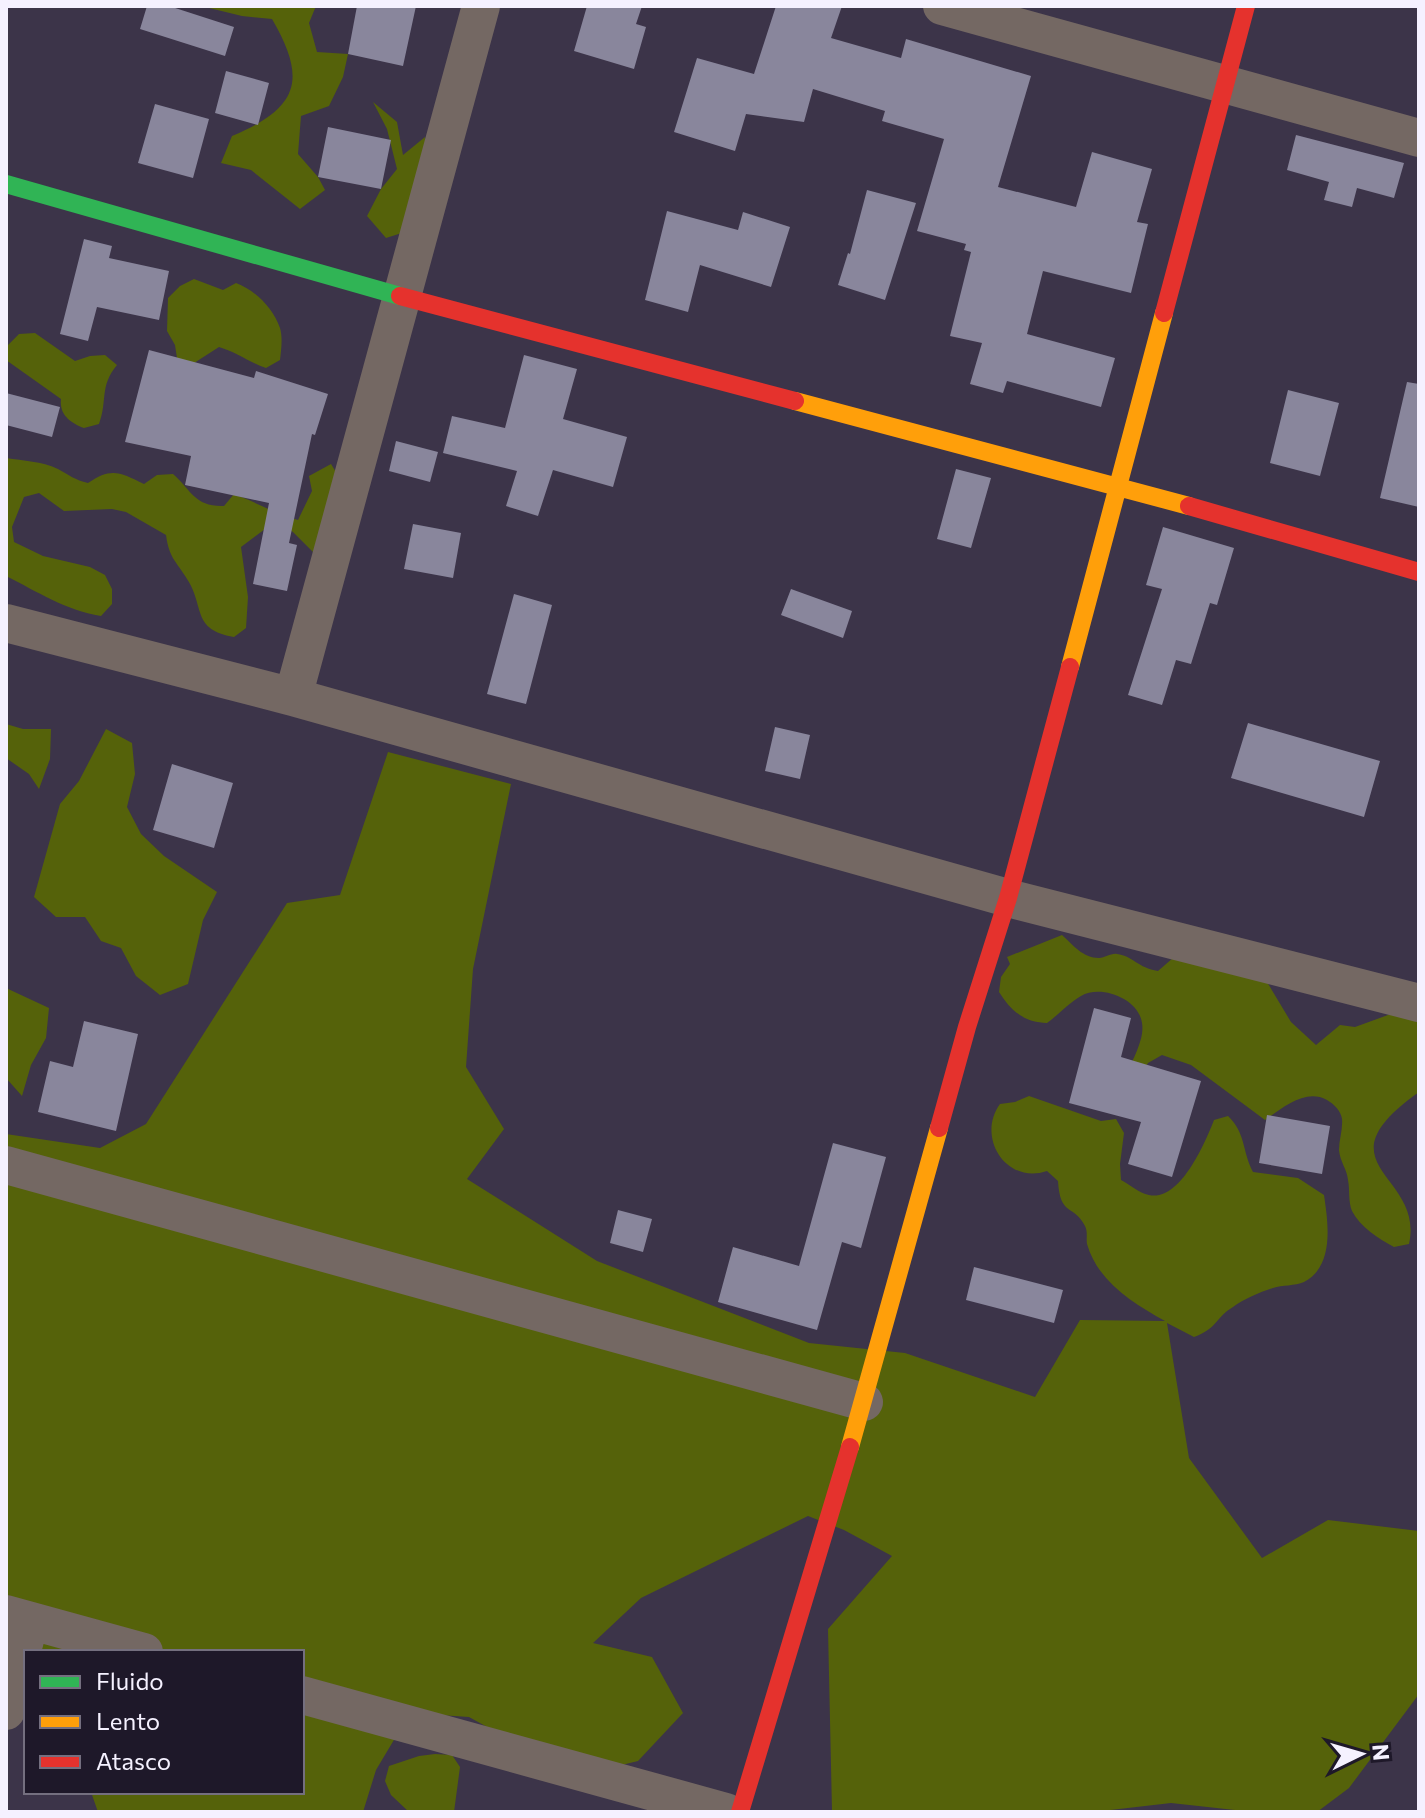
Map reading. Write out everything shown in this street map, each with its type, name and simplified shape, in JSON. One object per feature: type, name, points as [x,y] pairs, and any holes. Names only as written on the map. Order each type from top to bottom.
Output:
[{"type":"street","points":[[293,697],[481,6]]},
{"type":"street","points":[[942,6],[1419,138]]},
{"type":"street","points":[[740,1812],[864,1402],[967,1027],[1008,898],[1246,6]]},
{"type":"street","points":[[6,184],[400,296],[1118,486],[1419,572]]},
{"type":"street","points":[[6,623],[293,697],[1008,898],[1419,1003]]},
{"type":"street","points":[[6,1165],[864,1402]]},
{"type":"street","points":[[6,1711],[18,1617],[137,1650]]},
{"type":"street","points":[[304,1696],[726,1812]]},
{"type":"green space","points":[[201,6],[316,6],[309,23],[317,52],[348,54],[343,77],[329,106],[301,116],[298,154],[325,190],[300,209],[251,170],[221,163],[232,136],[271,115],[290,90],[293,76],[283,41],[272,19],[242,16]]},
{"type":"green space","points":[[373,102],[397,122],[403,155],[425,137],[429,169],[405,232],[386,238],[367,216],[381,189],[397,169],[387,129]]},
{"type":"green space","points":[[194,279],[223,290],[236,283],[262,301],[280,328],[280,360],[266,368],[219,347],[191,365],[177,358],[175,345],[167,331],[168,298],[180,286]]},
{"type":"green space","points":[[35,333],[75,361],[105,355],[117,365],[108,380],[99,424],[84,428],[70,421],[62,410],[61,399],[6,360],[8,345],[19,334]]},
{"type":"green space","points":[[6,458],[45,464],[88,483],[109,473],[122,474],[144,484],[157,475],[173,474],[206,504],[224,506],[234,494],[298,520],[312,491],[309,476],[331,464],[339,477],[315,554],[280,524],[265,529],[241,547],[248,597],[246,628],[234,637],[220,634],[205,623],[192,589],[171,554],[166,535],[126,512],[112,509],[64,511],[39,493],[24,497],[12,527],[14,542],[43,556],[90,567],[105,575],[112,589],[112,604],[101,616],[64,605],[6,576]]},
{"type":"green space","points":[[6,724],[23,729],[51,729],[50,759],[39,789],[29,774],[6,758]]},
{"type":"green space","points":[[106,729],[132,743],[135,774],[127,807],[141,834],[164,856],[217,892],[203,920],[188,984],[160,995],[136,976],[121,948],[101,941],[85,917],[56,917],[34,897],[60,804],[79,781]]},
{"type":"green space","points":[[388,752],[511,784],[473,969],[466,1067],[504,1129],[467,1179],[597,1261],[809,1343],[905,1353],[1035,1397],[1080,1320],[1165,1321],[1129,1299],[1099,1270],[1087,1244],[1085,1226],[1062,1200],[1058,1181],[1047,1171],[1019,1171],[999,1155],[991,1130],[1000,1104],[1029,1096],[1101,1121],[1116,1119],[1124,1133],[1121,1180],[1149,1195],[1160,1195],[1181,1180],[1198,1156],[1214,1120],[1228,1116],[1238,1129],[1253,1172],[1298,1178],[1324,1195],[1327,1243],[1321,1265],[1314,1275],[1304,1282],[1273,1288],[1247,1299],[1194,1337],[1167,1323],[1189,1458],[1262,1558],[1328,1520],[1419,1531],[1419,1694],[1349,1788],[1317,1812],[1253,1812],[1171,1803],[1093,1812],[832,1811],[828,1629],[892,1556],[844,1530],[808,1516],[641,1598],[593,1643],[652,1657],[683,1713],[638,1761],[577,1776],[469,1717],[410,1713],[376,1770],[363,1812],[98,1812],[92,1794],[304,1794],[304,1650],[35,1650],[41,1639],[6,1634],[6,1134],[100,1148],[146,1124],[287,903],[340,895]]},
{"type":"green space","points":[[1062,935],[1088,956],[1101,958],[1117,954],[1158,971],[1181,951],[1267,982],[1291,1022],[1316,1045],[1340,1025],[1355,1027],[1399,1011],[1419,1014],[1419,1092],[1389,1117],[1376,1137],[1374,1154],[1403,1201],[1410,1220],[1409,1244],[1394,1247],[1388,1244],[1355,1217],[1339,1150],[1341,1116],[1327,1100],[1311,1096],[1302,1098],[1265,1120],[1191,1065],[1162,1055],[1148,1063],[1140,1077],[1125,1078],[1140,1044],[1142,1023],[1134,1007],[1108,993],[1081,996],[1047,1023],[1024,1018],[1013,1010],[999,992],[1001,977],[1010,964],[1007,957]]},
{"type":"green space","points":[[6,988],[49,1008],[46,1038],[31,1065],[22,1096],[6,1078]]},
{"type":"green space","points":[[435,1754],[452,1755],[460,1767],[454,1812],[409,1812],[391,1795],[385,1781],[389,1766]]},
{"type":"building","points":[[147,6],[169,6],[234,27],[225,56],[140,29]]},
{"type":"building","points":[[357,6],[416,6],[403,66],[348,54]]},
{"type":"building","points":[[587,6],[642,6],[636,24],[646,27],[634,69],[574,51]]},
{"type":"building","points":[[776,6],[842,6],[831,38],[901,58],[906,39],[1031,76],[998,187],[1076,207],[1092,152],[1152,169],[1137,222],[1148,224],[1131,293],[1043,271],[1027,334],[1115,358],[1101,407],[1007,381],[1003,393],[970,384],[982,343],[950,336],[971,252],[964,250],[966,244],[917,231],[944,139],[882,121],[885,111],[813,89],[804,122],[746,114],[735,151],[674,132],[697,58],[754,74]]},
{"type":"building","points":[[226,71],[269,83],[258,125],[215,113]]},
{"type":"building","points":[[155,104],[209,119],[193,178],[138,163]]},
{"type":"building","points":[[328,127],[391,140],[381,189],[318,177]]},
{"type":"building","points":[[1296,135],[1404,163],[1394,198],[1357,188],[1352,207],[1324,200],[1329,182],[1287,170]]},
{"type":"building","points":[[867,190],[916,203],[885,300],[838,285],[850,254]]},
{"type":"building","points":[[667,211],[738,230],[743,212],[790,227],[771,287],[700,265],[688,312],[645,300]]},
{"type":"building","points":[[84,239],[112,246],[109,258],[169,271],[159,320],[97,307],[88,341],[60,334]]},
{"type":"building","points":[[149,350],[254,378],[256,371],[328,394],[315,435],[312,434],[289,543],[297,545],[287,591],[253,584],[269,503],[185,485],[191,456],[125,442]]},
{"type":"building","points":[[524,355],[577,369],[563,419],[627,437],[613,487],[553,470],[538,516],[506,506],[517,471],[443,453],[452,416],[505,428]]},
{"type":"building","points":[[1407,382],[1419,384],[1419,507],[1380,498]]},
{"type":"building","points":[[1288,390],[1339,403],[1320,476],[1270,463]]},
{"type":"building","points":[[6,393],[60,407],[52,437],[6,425]]},
{"type":"building","points":[[396,441],[438,452],[430,482],[389,471]]},
{"type":"building","points":[[956,469],[991,478],[971,548],[937,539]]},
{"type":"building","points":[[413,524],[461,533],[453,578],[404,569]]},
{"type":"building","points":[[1163,527],[1234,548],[1217,605],[1210,603],[1191,664],[1176,660],[1162,705],[1128,695],[1162,589],[1146,585]]},
{"type":"building","points":[[791,589],[852,611],[843,638],[781,615]]},
{"type":"building","points":[[514,594],[552,605],[526,704],[487,694]]},
{"type":"building","points":[[1248,723],[1380,761],[1364,817],[1231,778]]},
{"type":"building","points":[[775,727],[810,735],[800,779],[765,771]]},
{"type":"building","points":[[172,764],[233,783],[214,848],[153,830]]},
{"type":"building","points":[[1094,1008],[1131,1018],[1121,1057],[1201,1081],[1172,1177],[1128,1164],[1141,1122],[1069,1103]]},
{"type":"building","points":[[84,1021],[138,1034],[116,1131],[38,1112],[50,1061],[73,1067]]},
{"type":"building","points":[[1267,1115],[1330,1126],[1322,1174],[1259,1163]]},
{"type":"building","points":[[833,1143],[886,1157],[861,1248],[842,1242],[817,1330],[718,1302],[733,1247],[799,1266]]},
{"type":"building","points":[[618,1210],[652,1219],[643,1252],[610,1243]]},
{"type":"building","points":[[974,1267],[1063,1290],[1054,1323],[966,1300]]},
{"type":"traffic: fast","points":[[6,184],[400,296]]},
{"type":"traffic: slow","points":[[1070,667],[1164,313]]},
{"type":"traffic: slow","points":[[795,401],[1189,506]]},
{"type":"traffic: slow","points":[[850,1447],[939,1128]]},
{"type":"traffic: jam","points":[[1164,313],[1246,6]]},
{"type":"traffic: jam","points":[[400,296],[795,401]]},
{"type":"traffic: jam","points":[[1189,506],[1419,572]]},
{"type":"traffic: jam","points":[[939,1128],[1008,898],[1070,667]]},
{"type":"traffic: jam","points":[[740,1812],[850,1447]]}]
